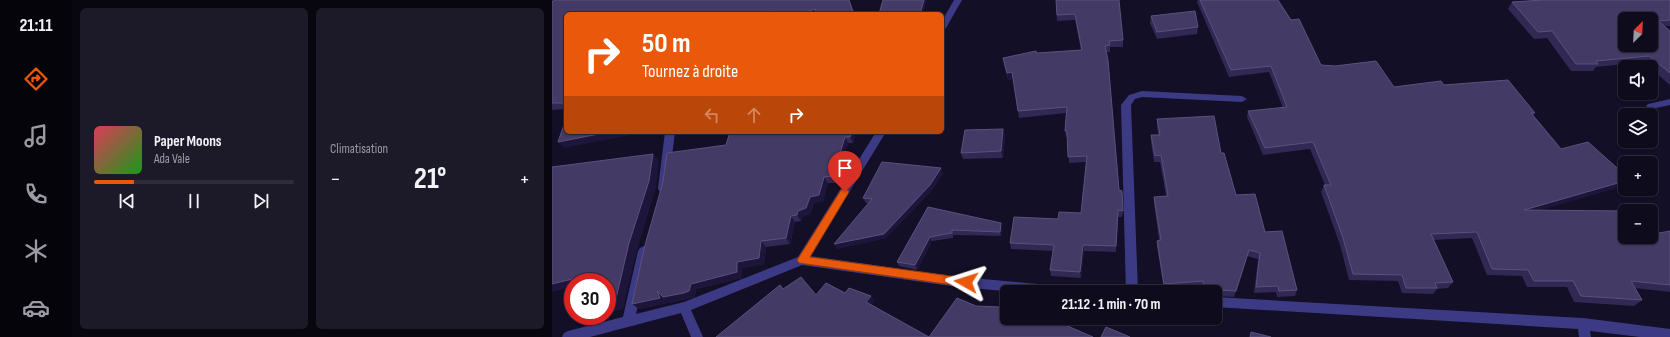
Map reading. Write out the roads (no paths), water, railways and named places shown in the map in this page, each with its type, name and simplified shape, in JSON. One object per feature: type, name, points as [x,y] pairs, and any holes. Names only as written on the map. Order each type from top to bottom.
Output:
[{"type":"street","points":[[944,24],[958,0]]},
{"type":"street","points":[[1132,285],[1126,105],[1132,97],[1142,94],[1242,99]]},
{"type":"street","points":[[1651,106],[1670,102]]},
{"type":"street","points":[[660,195],[670,134]]},
{"type":"street","points":[[802,260],[880,134]]},
{"type":"street","points":[[628,322],[646,243]]},
{"type":"street","points":[[568,337],[684,307],[802,260],[951,281],[1000,286]]},
{"type":"street","points":[[1222,302],[1583,324],[1670,335]]},
{"type":"street","points":[[684,307],[697,337]]},
{"type":"street","points":[[1583,324],[1584,337]]}]
